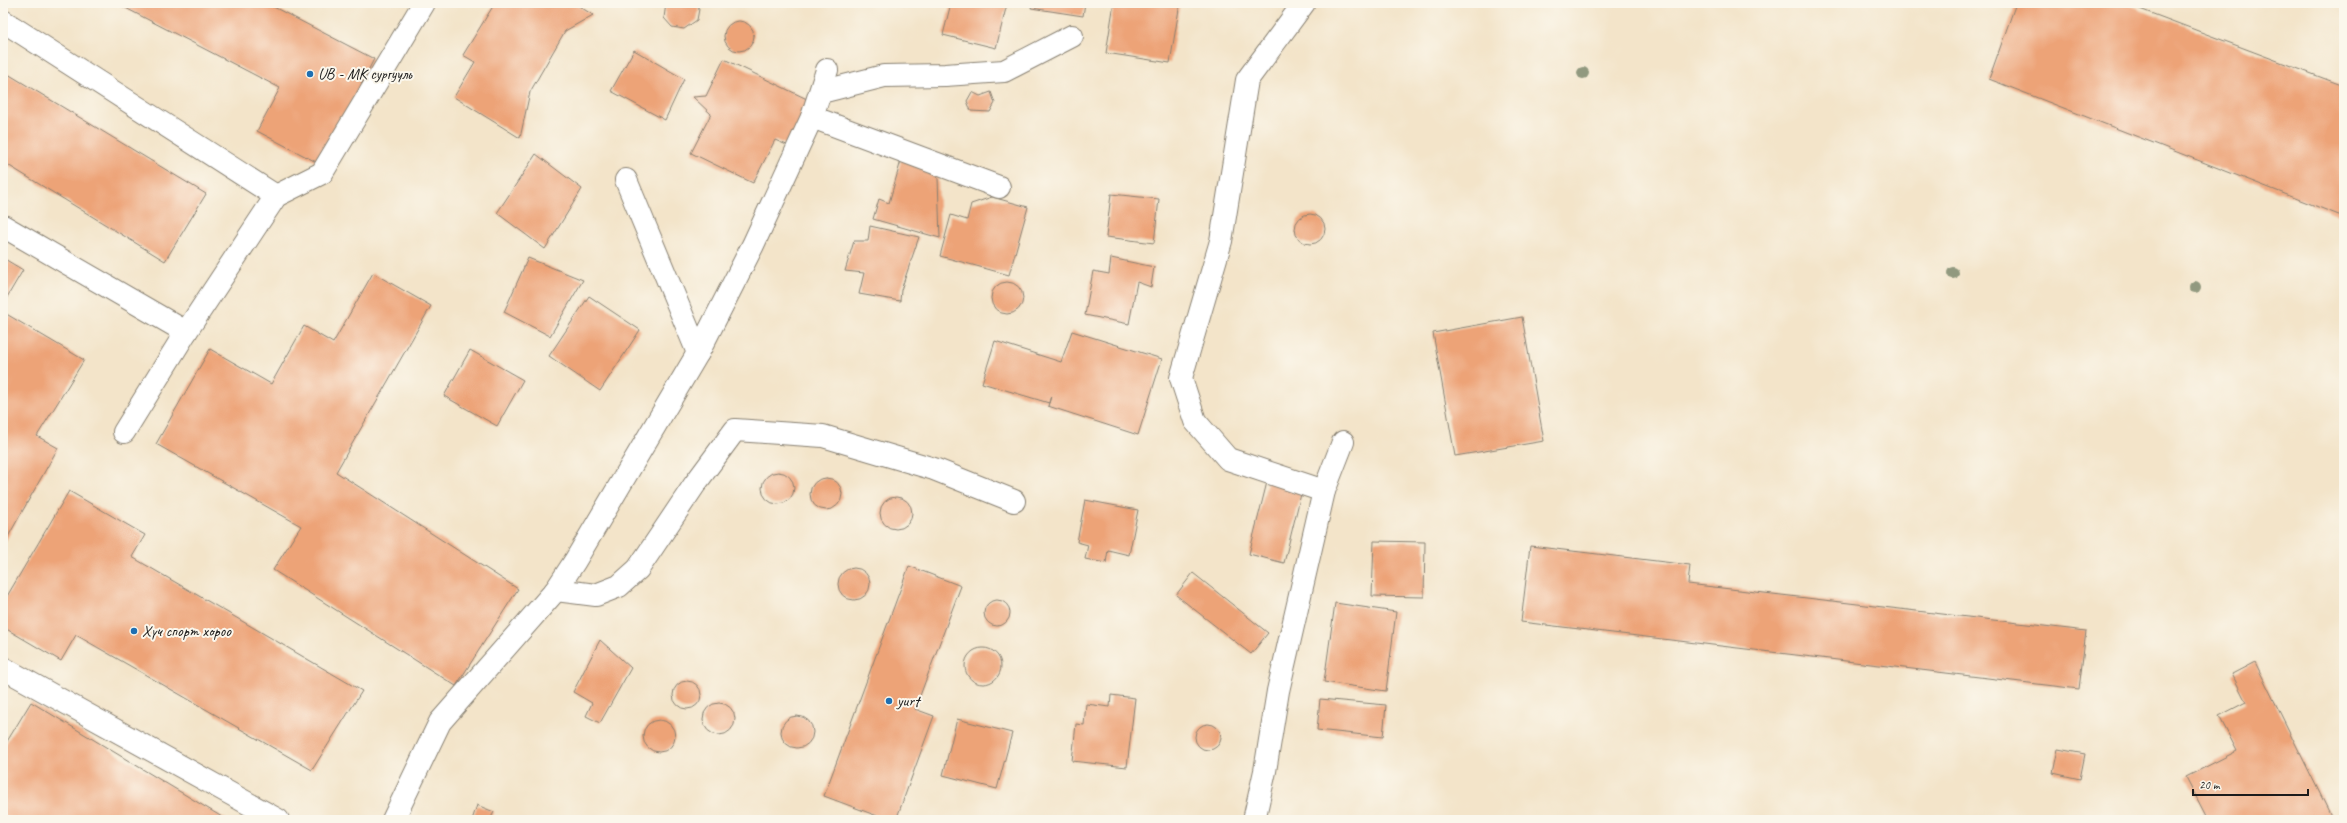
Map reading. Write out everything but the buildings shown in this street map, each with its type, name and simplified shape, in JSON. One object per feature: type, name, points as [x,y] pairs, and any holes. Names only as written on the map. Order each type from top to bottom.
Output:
[{"type":"street","points":[[124,432],[186,332],[276,196],[322,173],[424,3]]},
{"type":"street","points":[[1304,3],[1247,80],[1221,242],[1181,378],[1195,421],[1228,459],[1324,491]]},
{"type":"street","points":[[3,21],[276,196]]},
{"type":"street","points":[[821,92],[884,76],[945,75],[1004,71],[1072,36]]},
{"type":"street","points":[[393,820],[440,722],[556,590],[575,561],[698,353],[754,245],[812,117],[827,70]]},
{"type":"street","points":[[812,117],[999,187]]},
{"type":"street","points":[[626,180],[698,353]]},
{"type":"street","points":[[3,226],[186,332]]},
{"type":"street","points":[[556,590],[596,595],[619,586],[638,569],[695,484],[736,430],[823,436],[934,469],[1014,501]]},
{"type":"street","points":[[1254,820],[1265,771],[1278,691],[1324,491],[1343,442]]},
{"type":"street","points":[[3,668],[278,820]]},
{"type":"place","name":"UB - MK сургууль","points":[[310,74]]},
{"type":"place","name":"Хүч спорт хороо","points":[[134,631]]},
{"type":"place","name":"yurt","points":[[889,701]]}]
